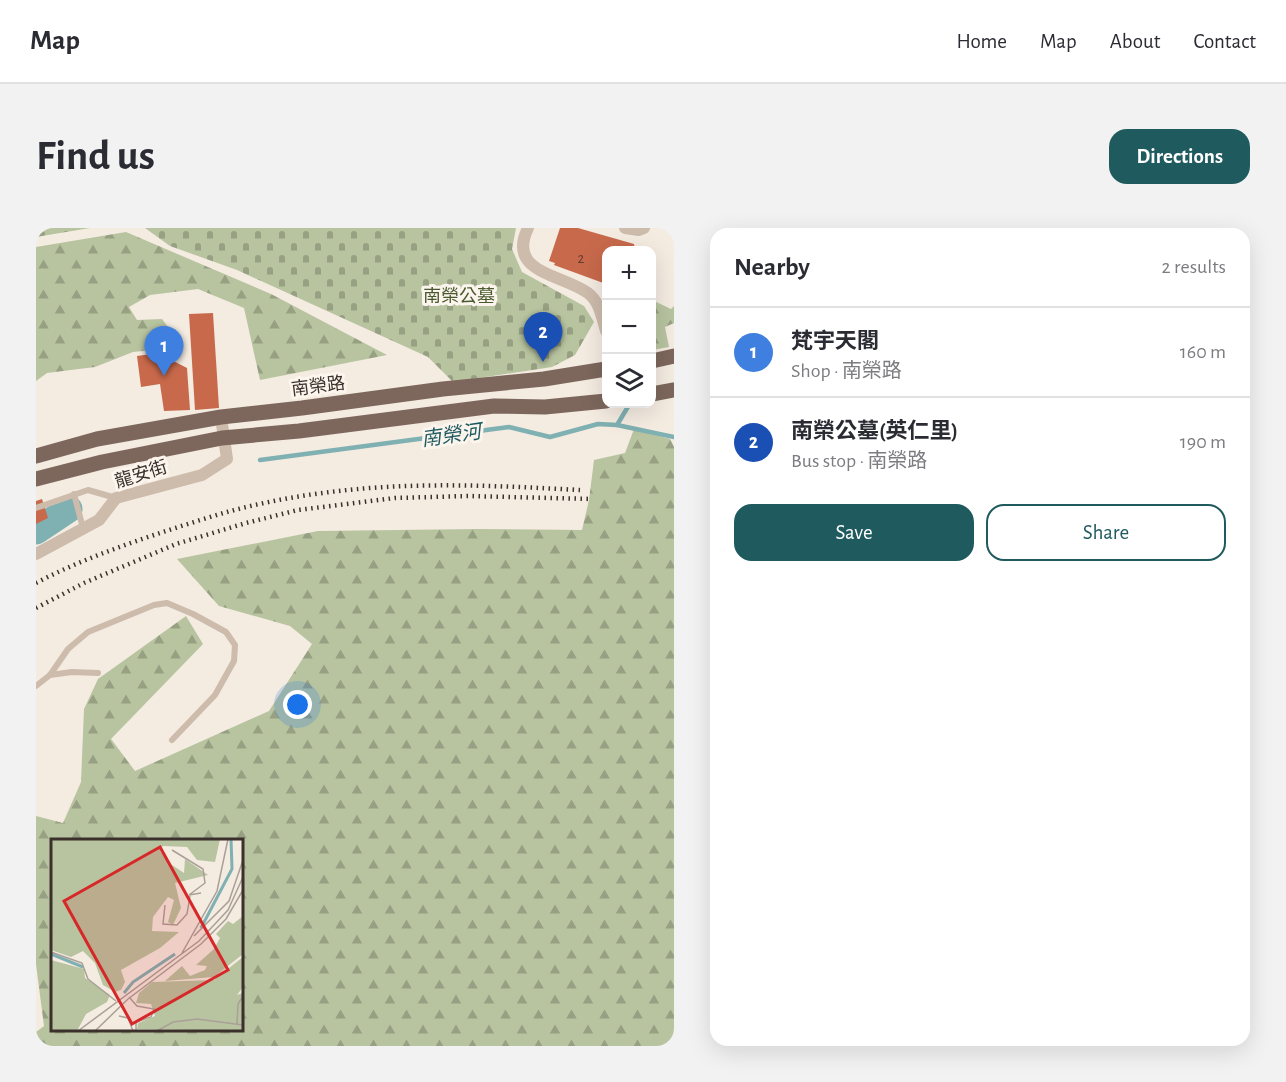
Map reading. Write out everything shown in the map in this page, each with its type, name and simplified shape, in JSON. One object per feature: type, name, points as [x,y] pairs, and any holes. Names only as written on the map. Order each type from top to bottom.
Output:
[{"type":"main road","points":[[656,360],[674,356]]},
{"type":"main road","name":"南榮路","points":[[36,456],[97,439],[221,417],[443,389],[544,379],[602,370]]},
{"type":"main road","points":[[656,393],[674,390]]},
{"type":"main road","points":[[36,479],[102,462],[222,438],[299,431],[484,407],[545,407],[602,401]]},
{"type":"street","points":[[528,228],[522,242],[523,253],[531,266],[588,293],[598,303],[602,317]]},
{"type":"street","points":[[625,228],[639,230],[644,228]]},
{"type":"street","name":"龍安街","points":[[36,554],[99,520],[116,498],[202,475],[226,459],[221,417]]},
{"type":"lane","points":[[36,507],[88,490],[116,498]]},
{"type":"lane","points":[[74,494],[83,528]]},
{"type":"lane","points":[[36,686],[50,675],[68,649],[88,632],[154,605],[166,603],[226,632],[235,645],[234,661],[215,695],[172,740]]},
{"type":"lane","points":[[50,675],[72,672],[98,673]]},
{"type":"green space","points":[[36,228],[90,228],[36,237]]},
{"type":"green space","name":"南榮公墓","points":[[145,228],[516,228],[512,249],[522,272],[584,306],[594,322],[575,355],[552,367],[453,382],[428,357],[237,270],[170,246]]},
{"type":"green space","points":[[126,232],[271,294],[387,355],[260,380],[244,308],[198,289],[150,295],[129,307],[137,320],[162,319],[183,347],[133,352],[95,367],[47,373],[36,381],[36,247]]},
{"type":"green space","points":[[656,302],[671,309],[674,306],[674,323],[665,327],[669,347],[656,349]]},
{"type":"green space","points":[[634,429],[670,439],[674,447],[674,1046],[36,1046],[36,1032],[44,1026],[36,964],[36,816],[63,823],[81,782],[84,709],[98,679],[186,616],[203,644],[111,739],[135,771],[269,711],[312,644],[290,626],[219,606],[177,559],[318,531],[582,530],[589,500],[594,460],[625,453]]},
{"type":"building","points":[[560,228],[578,228],[634,244],[634,246],[602,246],[602,283],[554,265],[555,263],[549,261]]},
{"type":"building","points":[[213,313],[219,408],[195,410],[189,314]]},
{"type":"building","points":[[158,353],[187,368],[190,410],[164,411],[160,384],[141,387],[137,356]]},
{"type":"building","points":[[42,499],[48,518],[36,524],[36,501]]},
{"type":"waterway","name":"南榮河","points":[[260,460],[509,427],[550,437],[598,424],[617,425],[627,408]]},
{"type":"waterway","points":[[617,425],[674,437]]},
{"type":"waterway","name":"南榮河","points":[[36,531],[69,509]]},
{"type":"railway","points":[[36,583],[94,557],[154,535],[249,506],[294,497],[407,486],[580,490]]},
{"type":"railway","points":[[36,608],[84,583],[176,544],[298,510],[395,498],[468,496],[592,499]]},
{"type":"place","name":"南榮公墓(英仁里)","points":[[543,362]]},
{"type":"place","name":"梵宇天閣","points":[[164,376]]}]
